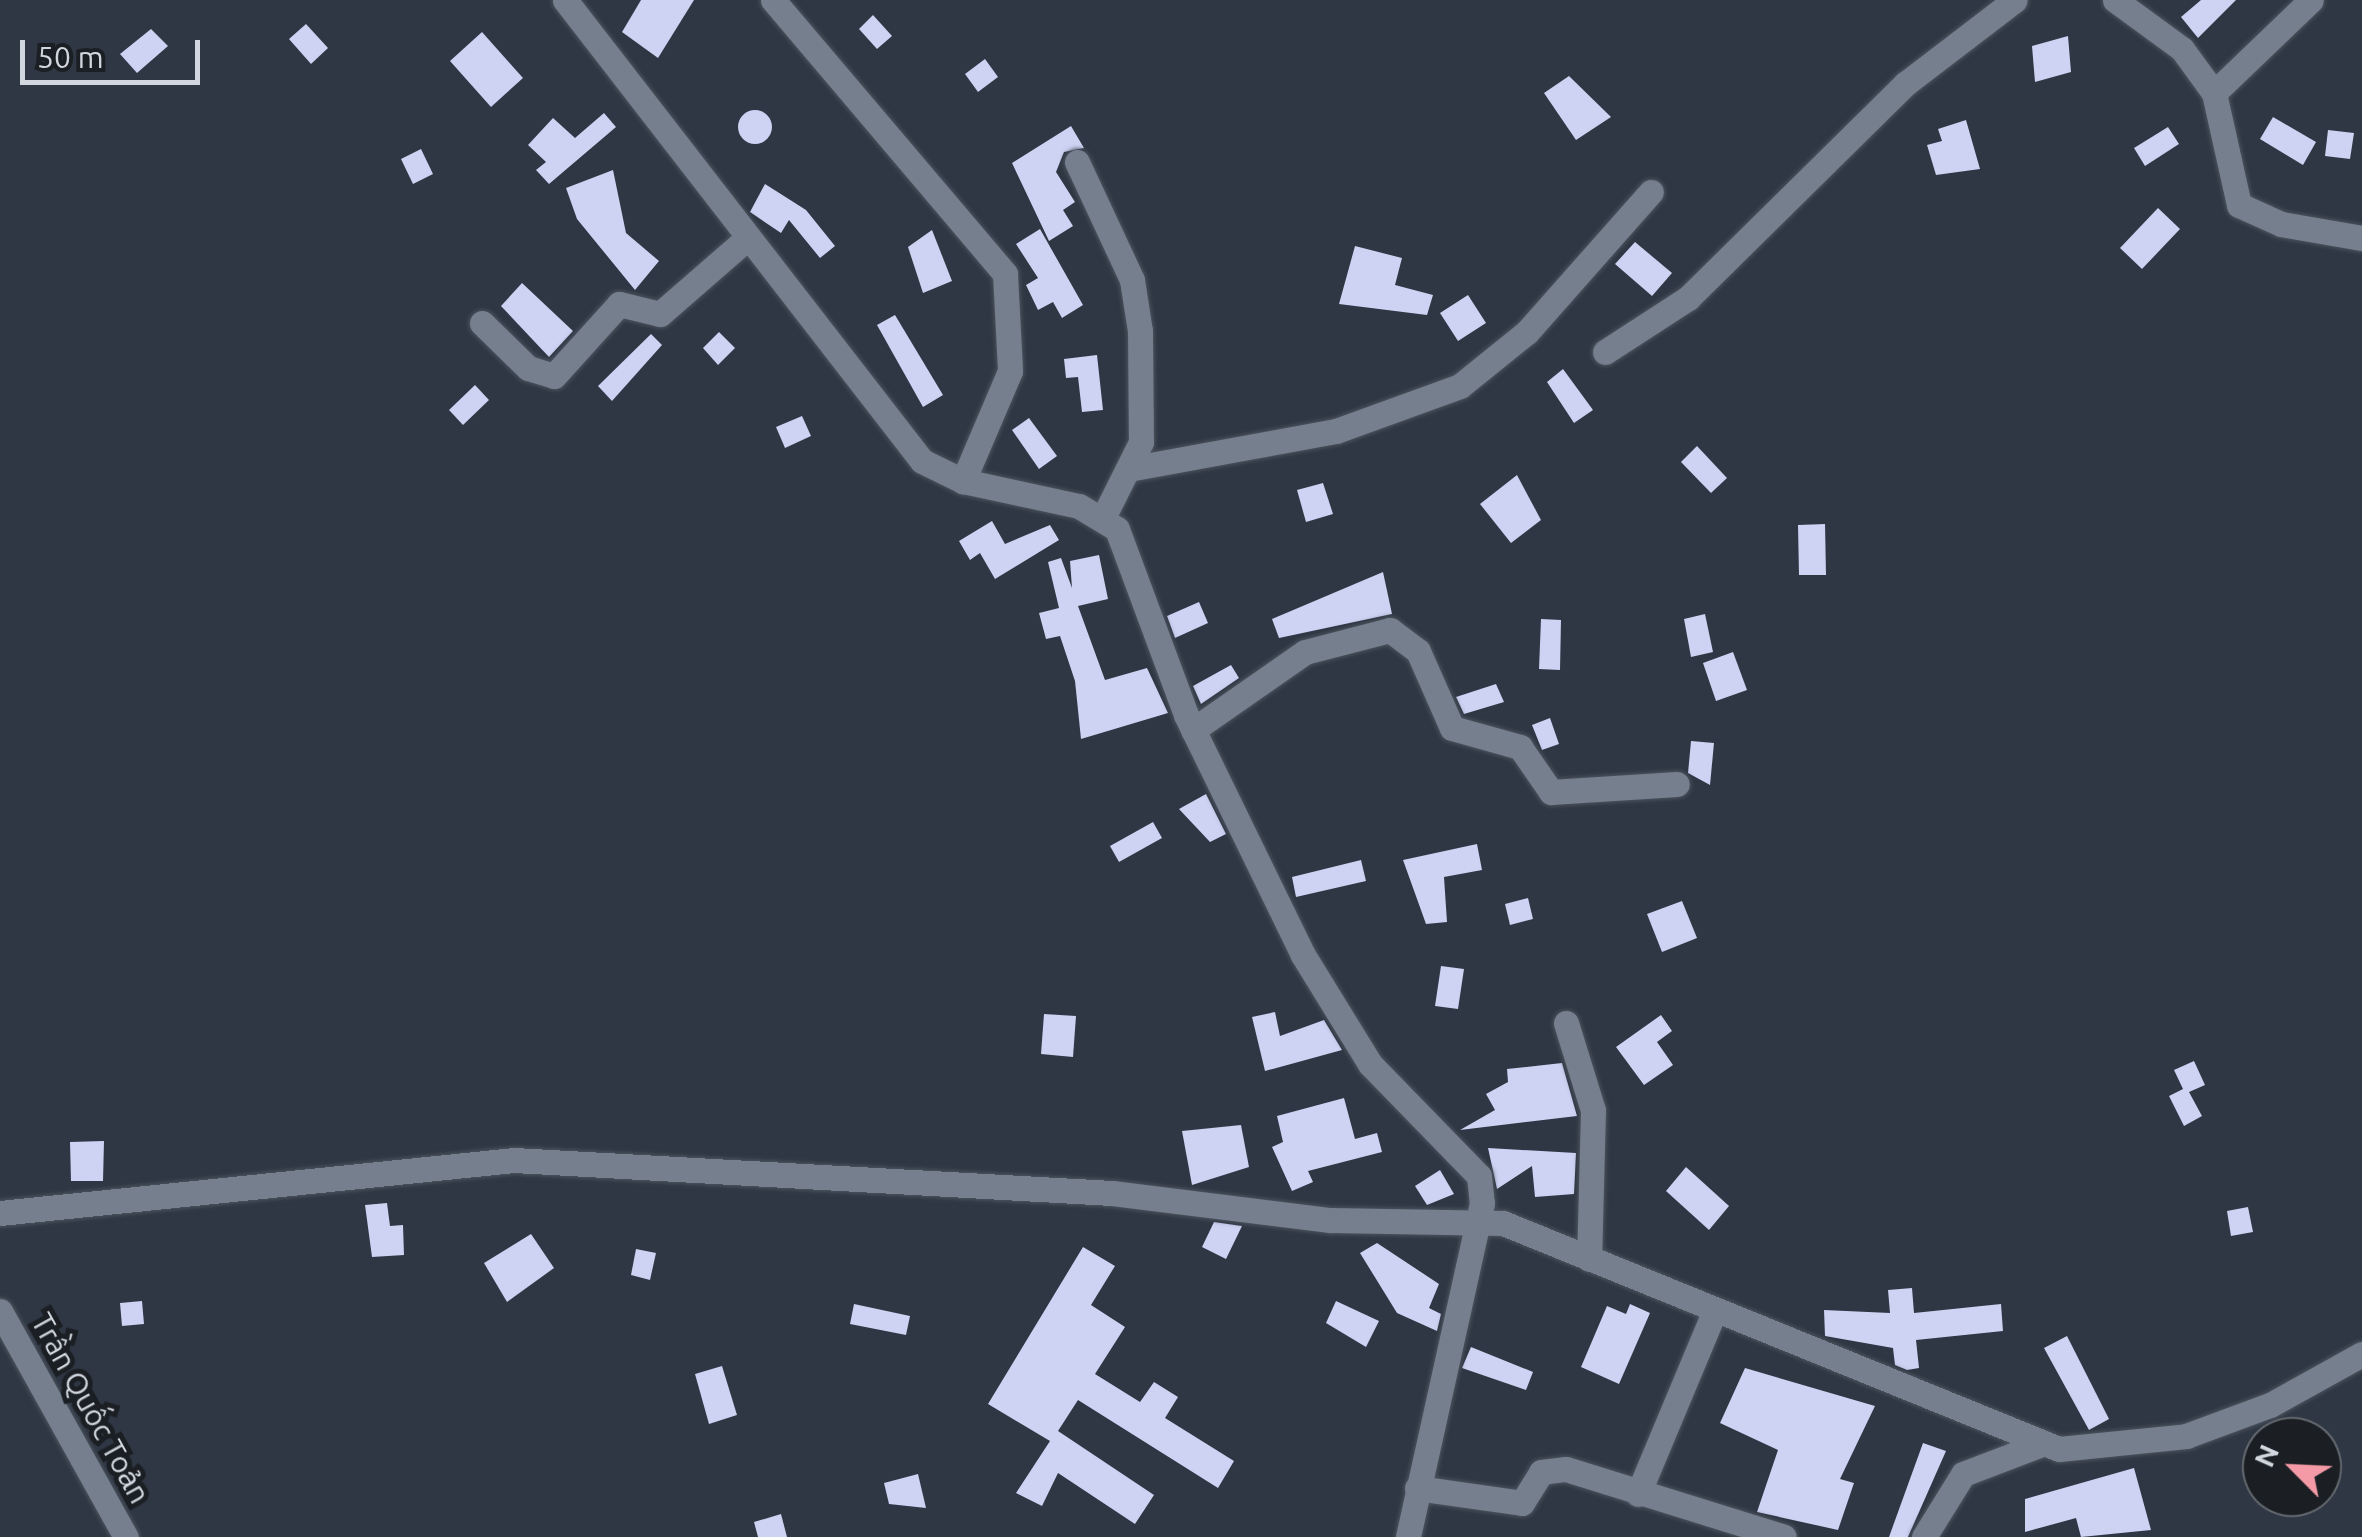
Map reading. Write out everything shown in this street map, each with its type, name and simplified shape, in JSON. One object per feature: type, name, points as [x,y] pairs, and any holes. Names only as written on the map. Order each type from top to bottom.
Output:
[{"type":"street","points":[[565,0],[745,240],[826,327],[922,461],[963,482],[1033,492],[1103,518],[1129,546],[1193,730],[1302,955],[1370,1064],[1479,1176],[1476,1223],[1408,1537]]},
{"type":"street","points":[[773,0],[1005,274],[1010,371],[963,482]]},
{"type":"street","points":[[1605,352],[1688,298],[1905,84],[2016,0]]},
{"type":"street","points":[[2115,0],[2182,49],[2214,93],[2240,205],[2281,224],[2362,238]]},
{"type":"street","points":[[2214,93],[2310,0]]},
{"type":"street","points":[[1077,162],[1132,280],[1140,331],[1134,468],[1103,518]]},
{"type":"street","points":[[1134,468],[1336,431],[1460,386],[1527,332],[1651,192]]},
{"type":"street","points":[[482,323],[528,368],[554,376],[619,304],[660,314],[745,240]]},
{"type":"street","points":[[1193,730],[1305,652],[1390,630],[1418,651],[1452,728],[1520,746],[1551,792],[1678,784]]},
{"type":"street","points":[[1566,1023],[1593,1110],[1590,1259]]},
{"type":"street","points":[[0,1213],[514,1160],[1476,1223],[1530,1230],[1713,1315],[2044,1443]]},
{"type":"street","name":"Trần Quốc Toản","points":[[0,1311],[126,1537]]},
{"type":"street","points":[[1638,1494],[1713,1315]]},
{"type":"street","points":[[1924,1537],[1964,1474],[2044,1443],[2186,1436],[2270,1405],[2362,1354]]},
{"type":"street","points":[[1417,1488],[1522,1503],[1541,1472],[1555,1467],[1784,1537]]},
{"type":"building","points":[[641,0],[694,0],[658,58],[622,32]]},
{"type":"building","points":[[2201,0],[2236,0],[2198,38],[2181,17]]},
{"type":"building","points":[[873,15],[892,36],[877,49],[859,29]]},
{"type":"building","points":[[306,24],[328,48],[311,64],[289,39]]},
{"type":"building","points":[[151,29],[168,46],[137,73],[120,54]]},
{"type":"building","points":[[482,32],[523,78],[491,107],[450,61]]},
{"type":"building","points":[[2068,36],[2071,72],[2035,82],[2032,46]]},
{"type":"building","points":[[985,59],[998,77],[978,92],[965,74]]},
{"type":"building","points":[[1569,76],[1611,117],[1576,140],[1544,93]]},
{"type":"building","points":[[755,110],[767,115],[772,127],[767,139],[755,144],[743,139],[738,127],[743,115]]},
{"type":"building","points":[[604,113],[616,127],[549,184],[536,170],[546,162],[528,145],[553,118],[575,138]]},
{"type":"building","points":[[2273,117],[2316,142],[2303,165],[2260,139]]},
{"type":"building","points":[[1966,120],[1980,169],[1936,175],[1927,145],[1942,141],[1938,129]]},
{"type":"building","points":[[1071,126],[1084,148],[1064,152],[1056,172],[1075,202],[1063,210],[1073,226],[1049,241],[1012,163]]},
{"type":"building","points":[[2168,127],[2179,144],[2145,166],[2134,148]]},
{"type":"building","points":[[2328,130],[2354,133],[2350,159],[2325,156]]},
{"type":"building","points":[[421,149],[433,174],[413,184],[401,159]]},
{"type":"building","points":[[613,170],[626,233],[659,261],[635,290],[577,219],[566,188]]},
{"type":"building","points":[[765,184],[806,210],[835,246],[820,258],[789,220],[781,233],[750,212]]},
{"type":"building","points":[[2158,208],[2180,229],[2142,269],[2120,248]]},
{"type":"building","points":[[1040,229],[1083,305],[1062,318],[1053,302],[1038,310],[1026,285],[1038,278],[1016,244]]},
{"type":"building","points":[[932,230],[952,281],[923,293],[908,247]]},
{"type":"building","points":[[1635,242],[1672,273],[1652,296],[1615,264]]},
{"type":"building","points":[[1355,246],[1402,258],[1395,285],[1433,295],[1427,315],[1339,304]]},
{"type":"building","points":[[522,283],[573,331],[549,357],[501,306]]},
{"type":"building","points":[[1468,295],[1486,323],[1458,341],[1440,313]]},
{"type":"building","points":[[895,315],[943,395],[923,407],[877,325]]},
{"type":"building","points":[[719,332],[735,348],[718,365],[703,348]]},
{"type":"building","points":[[651,334],[662,345],[612,401],[598,386]]},
{"type":"building","points":[[1097,355],[1103,410],[1082,412],[1078,377],[1066,378],[1064,359]]},
{"type":"building","points":[[1563,369],[1593,410],[1574,423],[1547,382]]},
{"type":"building","points":[[475,385],[489,400],[463,425],[449,410]]},
{"type":"building","points":[[802,416],[811,436],[785,448],[776,427]]},
{"type":"building","points":[[1029,418],[1057,456],[1039,469],[1012,430]]},
{"type":"building","points":[[1697,446],[1727,478],[1711,493],[1681,462]]},
{"type":"building","points":[[1517,475],[1541,520],[1511,543],[1480,504]]},
{"type":"building","points":[[1323,483],[1333,514],[1306,522],[1297,490]]},
{"type":"building","points":[[992,521],[1005,544],[1050,525],[1059,540],[995,579],[980,553],[970,560],[959,541]]},
{"type":"building","points":[[1825,524],[1826,575],[1799,575],[1798,525]]},
{"type":"building","points":[[1099,555],[1108,599],[1078,606],[1105,680],[1147,668],[1168,713],[1081,739],[1075,681],[1060,636],[1046,639],[1039,613],[1059,608],[1048,562],[1061,558],[1072,588],[1070,561]]},
{"type":"building","points":[[1383,572],[1392,614],[1279,638],[1272,619]]},
{"type":"building","points":[[1199,602],[1208,623],[1175,638],[1167,616]]},
{"type":"building","points":[[1705,614],[1713,652],[1691,657],[1684,619]]},
{"type":"building","points":[[1541,619],[1561,620],[1560,670],[1539,669]]},
{"type":"building","points":[[1733,652],[1747,690],[1716,701],[1703,663]]},
{"type":"building","points":[[1231,665],[1239,678],[1201,704],[1193,686]]},
{"type":"building","points":[[1496,684],[1504,702],[1464,714],[1456,697]]},
{"type":"building","points":[[1550,718],[1559,744],[1542,750],[1532,725]]},
{"type":"building","points":[[1691,741],[1714,743],[1710,785],[1688,773]]},
{"type":"building","points":[[1206,794],[1226,834],[1210,842],[1179,809]]},
{"type":"building","points":[[1153,822],[1162,838],[1119,862],[1110,846]]},
{"type":"building","points":[[1477,844],[1482,870],[1444,877],[1447,922],[1426,924],[1403,860]]},
{"type":"building","points":[[1361,860],[1366,881],[1296,897],[1292,877]]},
{"type":"building","points":[[1528,898],[1533,919],[1510,925],[1505,904]]},
{"type":"building","points":[[1682,901],[1697,938],[1662,952],[1647,914]]},
{"type":"building","points":[[1441,966],[1464,969],[1458,1009],[1435,1006]]},
{"type":"building","points":[[1275,1012],[1280,1036],[1324,1020],[1342,1050],[1265,1071],[1252,1017]]},
{"type":"building","points":[[1044,1014],[1076,1016],[1073,1057],[1041,1054]]},
{"type":"building","points":[[1661,1015],[1672,1031],[1657,1042],[1673,1065],[1644,1085],[1616,1047]]},
{"type":"building","points":[[2194,1061],[2205,1085],[2189,1092],[2202,1116],[2184,1126],[2169,1096],[2183,1089],[2174,1070]]},
{"type":"building","points":[[1562,1063],[1577,1116],[1460,1130],[1495,1110],[1486,1094],[1508,1082],[1507,1069]]},
{"type":"building","points":[[1344,1098],[1355,1139],[1377,1133],[1382,1152],[1308,1171],[1313,1182],[1292,1191],[1272,1147],[1283,1142],[1277,1116]]},
{"type":"building","points":[[1241,1125],[1249,1167],[1192,1185],[1182,1131]]},
{"type":"building","points":[[104,1141],[103,1181],[71,1181],[70,1142]]},
{"type":"building","points":[[1488,1148],[1576,1153],[1574,1194],[1535,1197],[1532,1166],[1497,1189]]},
{"type":"building","points":[[1686,1167],[1729,1206],[1709,1230],[1666,1191]]},
{"type":"building","points":[[1440,1170],[1454,1194],[1427,1205],[1415,1186]]},
{"type":"building","points":[[387,1203],[390,1226],[403,1225],[404,1255],[372,1257],[365,1205]]},
{"type":"building","points":[[2248,1207],[2253,1232],[2231,1236],[2227,1211]]},
{"type":"building","points":[[1214,1222],[1242,1226],[1226,1259],[1202,1247]]},
{"type":"building","points":[[531,1234],[554,1268],[507,1302],[484,1263]]},
{"type":"building","points":[[1377,1243],[1439,1284],[1429,1308],[1441,1314],[1437,1331],[1397,1313],[1360,1253]]},
{"type":"building","points":[[1083,1247],[1115,1266],[1091,1305],[1125,1327],[1095,1374],[1140,1402],[1154,1382],[1178,1397],[1165,1418],[1234,1461],[1218,1488],[1078,1400],[1058,1431],[1154,1495],[1135,1524],[1058,1473],[1042,1506],[1016,1493],[1050,1441],[988,1404]]},
{"type":"building","points":[[636,1249],[656,1253],[650,1280],[631,1275]]},
{"type":"building","points":[[1912,1288],[1914,1313],[2001,1304],[2003,1331],[1916,1340],[1919,1368],[1907,1370],[1895,1365],[1893,1348],[1825,1336],[1824,1310],[1890,1313],[1888,1290]]},
{"type":"building","points":[[142,1301],[144,1324],[122,1326],[120,1303]]},
{"type":"building","points":[[1336,1301],[1379,1321],[1366,1347],[1326,1323]]},
{"type":"building","points":[[854,1304],[910,1316],[906,1335],[850,1324]]},
{"type":"building","points":[[1630,1304],[1650,1313],[1619,1384],[1581,1367],[1607,1306],[1626,1314]]},
{"type":"building","points":[[2067,1336],[2109,1419],[2089,1430],[2044,1348]]},
{"type":"building","points":[[1471,1347],[1533,1372],[1526,1390],[1462,1368]]},
{"type":"building","points":[[722,1366],[737,1415],[709,1424],[695,1374]]},
{"type":"building","points":[[1745,1368],[1875,1406],[1840,1479],[1854,1483],[1838,1530],[1757,1512],[1778,1450],[1720,1423]]},
{"type":"building","points":[[1923,1443],[1946,1451],[1908,1537],[1889,1537]]},
{"type":"building","points":[[2134,1468],[2151,1530],[2081,1537],[2076,1518],[2025,1532],[2025,1499]]},
{"type":"building","points":[[918,1474],[926,1508],[889,1504],[884,1483]]},
{"type":"building","points":[[781,1514],[787,1537],[758,1537],[754,1522]]}]
